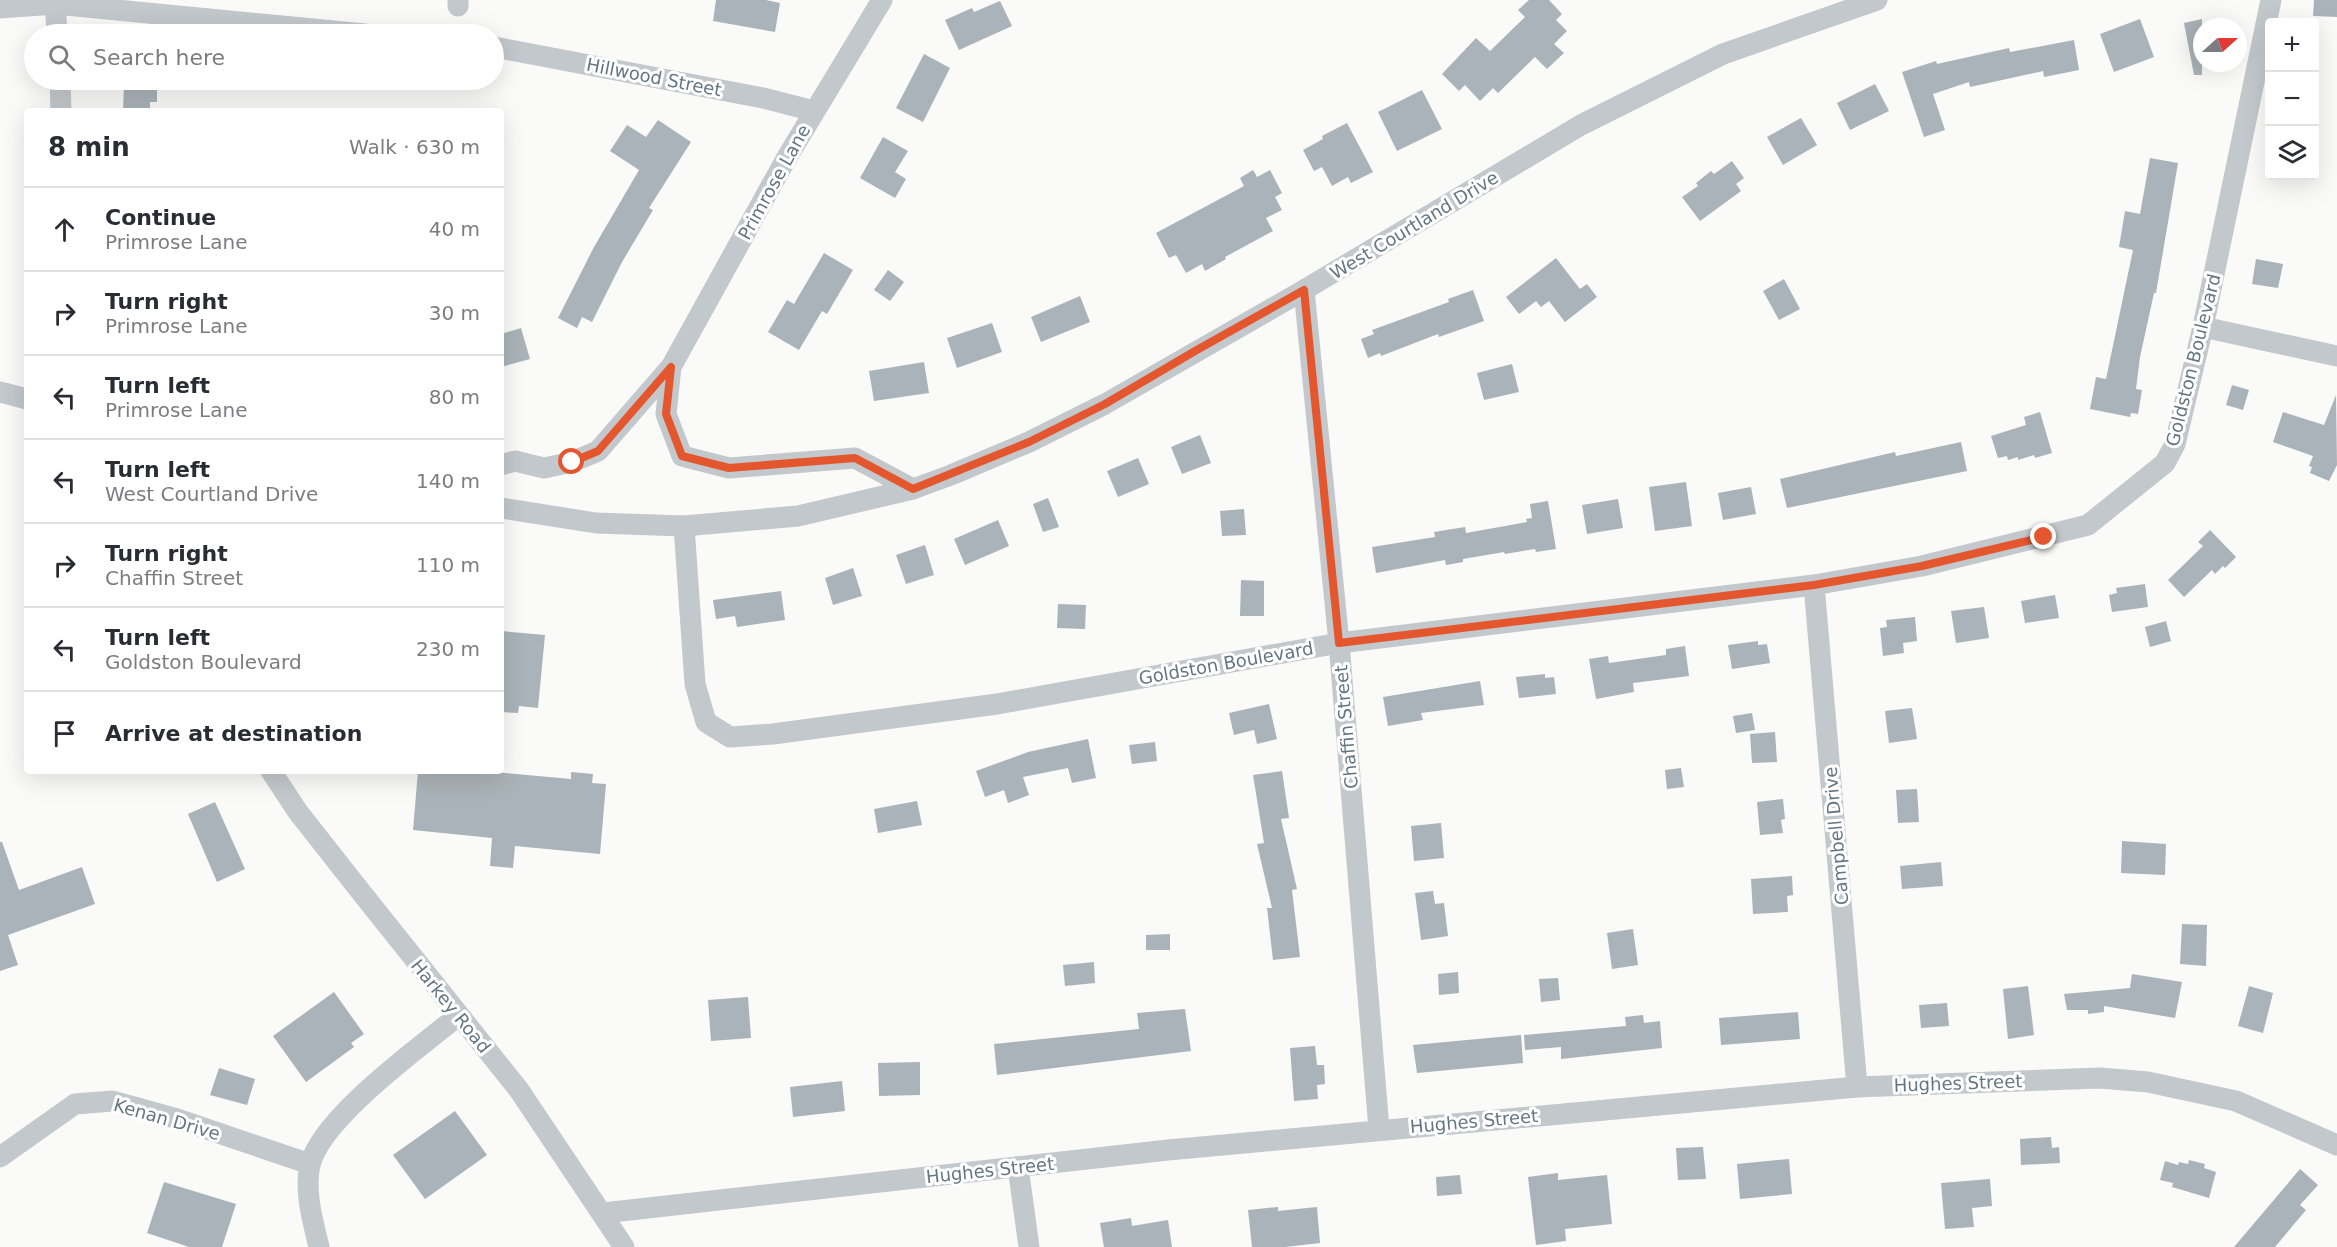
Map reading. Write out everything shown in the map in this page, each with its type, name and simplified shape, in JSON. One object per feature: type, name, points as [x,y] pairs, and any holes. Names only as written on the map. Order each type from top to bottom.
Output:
[{"type":"street","name":"Primrose Lane","points":[[504,464],[515,461],[544,468],[572,462],[598,451],[671,367],[814,111],[882,0]]},
{"type":"street","name":"West Courtland Drive","points":[[504,508],[596,523],[684,526],[798,516],[913,489],[1029,442],[1105,404],[1304,290],[1581,125],[1723,54],[1877,0]]},
{"type":"street","name":"Goldston Boulevard","points":[[684,526],[695,684],[706,722],[730,736],[773,734],[997,704],[1339,643],[1814,585],[1922,566],[2088,525],[2165,463],[2175,444],[2203,327],[2271,0]]},
{"type":"street","points":[[55,2],[56,24]]},
{"type":"street","points":[[0,8],[55,2],[268,24]]},
{"type":"street","name":"Hillwood Street","points":[[504,49],[763,98],[814,111]]},
{"type":"street","points":[[60,90],[61,108]]},
{"type":"street","name":"Chaffin Street","points":[[1304,290],[1339,643],[1379,1129]]},
{"type":"street","points":[[2203,327],[2337,356]]},
{"type":"street","name":"Primrose Lane","points":[[671,367],[666,414],[682,456],[729,468],[855,458],[913,489]]},
{"type":"street","points":[[0,392],[24,398]]},
{"type":"street","name":"Campbell Drive","points":[[1814,585],[1857,1087]]},
{"type":"street","name":"Harkey Road","points":[[274,774],[298,812],[519,1090],[624,1247]]},
{"type":"street","points":[[319,1247],[308,1189],[310,1164],[327,1134],[348,1107],[458,1016]]},
{"type":"street","name":"Hughes Street","points":[[603,1213],[1379,1129],[1857,1087],[2100,1078],[2148,1082],[2236,1101],[2337,1145]]},
{"type":"street","name":"Kenan Drive","points":[[0,1157],[75,1104],[113,1101],[174,1118],[310,1164]]},
{"type":"street","points":[[1018,1167],[1029,1247]]},
{"type":"building","points":[[716,0],[766,0],[780,3],[775,32],[713,21]]},
{"type":"building","points":[[1529,0],[1549,0],[1562,14],[1556,20],[1567,31],[1554,44],[1564,53],[1547,69],[1535,57],[1498,93],[1493,88],[1480,101],[1465,85],[1459,91],[1442,74],[1476,38],[1490,51],[1525,17],[1518,10]]},
{"type":"building","points":[[2314,0],[2337,0],[2337,17],[2313,16]]},
{"type":"building","points":[[1000,1],[1012,26],[959,50],[945,20],[972,8],[974,12]]},
{"type":"building","points":[[2140,19],[2154,57],[2114,72],[2100,34]]},
{"type":"building","points":[[2193,21],[2193,70],[2184,23]]},
{"type":"building","points":[[2074,40],[2079,70],[2044,77],[2043,71],[1970,87],[1969,82],[1933,94],[1945,130],[1924,137],[1902,72],[1936,61],[1937,64],[2009,48],[2010,52]]},
{"type":"building","points":[[924,54],[950,68],[923,122],[896,108]]},
{"type":"building","points":[[2193,72],[2202,72],[2202,75],[2194,75]]},
{"type":"building","points":[[1875,84],[1889,111],[1850,130],[1837,103]]},
{"type":"building","points":[[124,90],[157,90],[157,102],[150,102],[150,108],[123,108]]},
{"type":"building","points":[[1422,90],[1442,129],[1397,151],[1378,112]]},
{"type":"building","points":[[1801,118],[1817,145],[1783,165],[1767,137]]},
{"type":"building","points":[[658,120],[691,142],[649,208],[653,210],[622,262],[592,322],[582,317],[577,328],[558,318],[594,247],[639,170],[610,151],[627,125],[646,137]]},
{"type":"building","points":[[1347,123],[1373,172],[1351,183],[1348,177],[1332,186],[1322,167],[1314,171],[1303,150],[1323,139],[1322,136]]},
{"type":"building","points":[[883,137],[908,151],[895,172],[906,179],[895,198],[860,178]]},
{"type":"building","points":[[2150,158],[2178,163],[2156,293],[2154,293],[2140,357],[2136,389],[2142,390],[2138,414],[2131,413],[2130,417],[2090,409],[2096,377],[2106,379],[2133,250],[2119,247],[2125,211],[2140,214]]},
{"type":"building","points":[[1732,161],[1744,178],[1736,184],[1741,191],[1700,221],[1682,197],[1698,186],[1696,183],[1711,171],[1714,174]]},
{"type":"building","points":[[1253,170],[1257,177],[1270,170],[1282,193],[1275,197],[1282,210],[1266,218],[1273,231],[1225,257],[1226,259],[1205,271],[1202,264],[1186,273],[1176,255],[1169,258],[1156,233],[1244,186],[1240,178]]},
{"type":"building","points":[[824,253],[853,270],[827,314],[822,311],[799,350],[768,332],[787,300],[794,304]]},
{"type":"building","points":[[1556,258],[1580,289],[1587,284],[1597,297],[1565,322],[1549,301],[1541,307],[1536,301],[1519,314],[1506,297]]},
{"type":"building","points":[[2256,259],[2283,264],[2278,288],[2252,284]]},
{"type":"building","points":[[888,270],[904,282],[890,301],[874,290]]},
{"type":"building","points":[[1784,279],[1800,309],[1779,320],[1763,291]]},
{"type":"building","points":[[1473,290],[1484,321],[1439,337],[1438,334],[1381,356],[1380,353],[1368,358],[1361,339],[1374,334],[1372,330],[1449,302],[1448,299]]},
{"type":"building","points":[[1080,296],[1090,322],[1041,342],[1031,317]]},
{"type":"building","points":[[992,323],[1002,352],[957,368],[947,338]]},
{"type":"building","points":[[521,328],[530,359],[504,366],[504,333]]},
{"type":"building","points":[[924,362],[929,393],[874,401],[869,371]]},
{"type":"building","points":[[1512,364],[1519,392],[1484,400],[1477,373]]},
{"type":"building","points":[[2232,385],[2249,390],[2243,410],[2226,405]]},
{"type":"building","points":[[2336,395],[2337,465],[2329,481],[2310,473],[2312,467],[2309,466],[2313,456],[2273,442],[2283,412],[2324,425]]},
{"type":"building","points":[[2040,412],[2052,453],[2018,460],[2018,457],[2008,460],[2007,456],[1998,458],[1991,436],[2026,425],[2024,417]]},
{"type":"building","points":[[1200,435],[1211,463],[1182,474],[1171,447]]},
{"type":"building","points":[[1961,442],[1967,471],[1787,508],[1780,479],[1895,452],[1896,456]]},
{"type":"building","points":[[1138,458],[1149,484],[1118,497],[1107,471]]},
{"type":"building","points":[[1686,482],[1692,526],[1655,531],[1649,487]]},
{"type":"building","points":[[1751,487],[1756,514],[1723,520],[1718,493]]},
{"type":"building","points":[[1048,498],[1059,527],[1043,532],[1033,504]]},
{"type":"building","points":[[1618,499],[1623,528],[1587,534],[1582,505]]},
{"type":"building","points":[[1548,501],[1556,549],[1536,552],[1535,549],[1505,554],[1504,552],[1463,559],[1463,562],[1446,565],[1445,560],[1376,573],[1372,547],[1435,537],[1434,532],[1465,527],[1466,533],[1527,522],[1526,519],[1532,518],[1530,504]]},
{"type":"building","points":[[1244,509],[1246,535],[1222,536],[1220,511]]},
{"type":"building","points":[[998,520],[1009,546],[965,565],[954,539]]},
{"type":"building","points":[[2210,530],[2236,557],[2215,574],[2212,570],[2184,597],[2168,580],[2203,546],[2198,542]]},
{"type":"building","points":[[925,545],[934,575],[906,584],[896,555]]},
{"type":"building","points":[[853,568],[862,596],[833,605],[825,578]]},
{"type":"building","points":[[1241,580],[1264,581],[1264,616],[1240,616]]},
{"type":"building","points":[[2145,584],[2148,607],[2112,612],[2109,595],[2117,593],[2116,588]]},
{"type":"building","points":[[781,591],[785,620],[737,627],[735,616],[716,619],[713,600]]},
{"type":"building","points":[[2055,595],[2059,618],[2025,623],[2021,601]]},
{"type":"building","points":[[1058,604],[1086,605],[1085,629],[1057,628]]},
{"type":"building","points":[[1984,607],[1989,638],[1956,643],[1951,611]]},
{"type":"building","points":[[1915,617],[1917,641],[1903,643],[1904,653],[1883,656],[1880,628],[1887,627],[1886,620]]},
{"type":"building","points":[[2166,621],[2171,641],[2150,647],[2145,627]]},
{"type":"building","points":[[504,631],[545,635],[538,708],[519,706],[518,713],[504,712]]},
{"type":"building","points":[[1758,641],[1758,645],[1767,644],[1770,663],[1732,669],[1728,645]]},
{"type":"building","points":[[1685,646],[1689,676],[1633,683],[1634,692],[1596,699],[1589,659],[1608,656],[1609,663],[1666,655],[1666,649]]},
{"type":"building","points":[[1545,674],[1545,678],[1554,677],[1556,694],[1519,698],[1516,677]]},
{"type":"building","points":[[1480,681],[1484,705],[1421,713],[1423,720],[1388,726],[1383,697]]},
{"type":"building","points":[[1269,704],[1277,739],[1257,744],[1254,730],[1234,735],[1229,713]]},
{"type":"building","points":[[1912,708],[1917,739],[1889,743],[1885,711]]},
{"type":"building","points":[[1752,713],[1755,730],[1736,733],[1733,716]]},
{"type":"building","points":[[1775,732],[1777,762],[1752,763],[1750,734]]},
{"type":"building","points":[[1088,739],[1096,778],[1072,783],[1068,768],[1023,777],[1029,795],[1008,803],[1004,790],[985,797],[976,771],[1028,752]]},
{"type":"building","points":[[1155,742],[1157,761],[1132,764],[1129,745]]},
{"type":"building","points":[[1681,768],[1684,787],[1667,789],[1665,770]]},
{"type":"building","points":[[1282,771],[1289,818],[1281,819],[1297,889],[1292,890],[1300,957],[1273,960],[1267,908],[1272,908],[1257,844],[1264,843],[1253,775]]},
{"type":"building","points":[[571,772],[593,774],[592,783],[606,784],[600,854],[515,846],[513,868],[490,866],[492,838],[413,830],[418,774],[504,773],[571,779]]},
{"type":"building","points":[[1917,789],[1919,822],[1898,823],[1896,790]]},
{"type":"building","points":[[1783,799],[1785,819],[1781,820],[1783,833],[1760,835],[1757,802]]},
{"type":"building","points":[[917,801],[922,825],[878,833],[874,809]]},
{"type":"building","points":[[215,802],[245,869],[217,882],[188,814]]},
{"type":"building","points":[[1441,823],[1444,858],[1414,861],[1411,826]]},
{"type":"building","points":[[2122,841],[2166,844],[2165,875],[2121,873]]},
{"type":"building","points":[[0,842],[2,842],[19,890],[82,867],[95,904],[8,935],[18,965],[0,971]]},
{"type":"building","points":[[1941,862],[1943,886],[1902,889],[1900,866]]},
{"type":"building","points":[[1792,876],[1793,895],[1787,896],[1788,912],[1753,914],[1751,879]]},
{"type":"building","points":[[1433,891],[1435,904],[1444,903],[1448,936],[1421,940],[1415,893]]},
{"type":"building","points":[[2182,924],[2207,925],[2206,966],[2180,964]]},
{"type":"building","points":[[1633,929],[1638,965],[1612,969],[1607,933]]},
{"type":"building","points":[[1170,934],[1170,950],[1146,950],[1146,935]]},
{"type":"building","points":[[1094,962],[1095,983],[1065,986],[1063,965]]},
{"type":"building","points":[[1458,972],[1459,993],[1439,995],[1438,974]]},
{"type":"building","points":[[2132,974],[2182,982],[2175,1018],[2104,1006],[2104,1012],[2088,1014],[2088,1010],[2067,1010],[2064,994],[2130,988]]},
{"type":"building","points":[[1558,978],[1560,1000],[1541,1002],[1539,979]]},
{"type":"building","points":[[2028,986],[2034,1035],[2008,1039],[2003,989]]},
{"type":"building","points":[[2249,986],[2273,993],[2263,1033],[2238,1026]]},
{"type":"building","points":[[334,992],[364,1034],[351,1043],[354,1047],[306,1082],[273,1036]]},
{"type":"building","points":[[748,997],[751,1038],[711,1041],[708,1000]]},
{"type":"building","points":[[1947,1003],[1949,1026],[1921,1028],[1919,1005]]},
{"type":"building","points":[[1185,1009],[1191,1051],[997,1075],[994,1044],[1139,1029],[1137,1013]]},
{"type":"building","points":[[1798,1012],[1800,1039],[1721,1045],[1719,1018]]},
{"type":"building","points":[[1643,1015],[1644,1023],[1660,1021],[1662,1048],[1561,1059],[1561,1047],[1525,1050],[1524,1035],[1626,1026],[1625,1017]]},
{"type":"building","points":[[1521,1035],[1523,1063],[1417,1073],[1413,1045]]},
{"type":"building","points":[[1315,1046],[1317,1065],[1324,1065],[1325,1084],[1317,1085],[1318,1099],[1294,1101],[1290,1048]]},
{"type":"building","points":[[920,1062],[920,1095],[879,1096],[878,1063]]},
{"type":"building","points":[[219,1068],[255,1079],[247,1105],[210,1095]]},
{"type":"building","points":[[842,1081],[845,1111],[793,1117],[790,1087]]},
{"type":"building","points":[[455,1111],[487,1155],[425,1199],[393,1155]]},
{"type":"building","points":[[2051,1137],[2052,1148],[2059,1147],[2060,1163],[2021,1165],[2020,1139]]},
{"type":"building","points":[[1703,1147],[1706,1179],[1678,1180],[1676,1148]]},
{"type":"building","points":[[1789,1159],[1792,1194],[1740,1199],[1737,1164]]},
{"type":"building","points":[[2189,1160],[2205,1164],[2204,1168],[2216,1172],[2209,1198],[2172,1187],[2173,1183],[2160,1180],[2165,1161],[2178,1165],[2179,1162],[2188,1164]]},
{"type":"building","points":[[2300,1169],[2318,1185],[2300,1205],[2306,1210],[2275,1247],[2234,1247]]},
{"type":"building","points":[[1558,1173],[1558,1180],[1607,1175],[1612,1224],[1565,1229],[1566,1241],[1536,1245],[1528,1177]]},
{"type":"building","points":[[1460,1175],[1462,1194],[1437,1196],[1436,1177]]},
{"type":"building","points":[[1990,1179],[1992,1206],[1972,1208],[1974,1227],[1945,1229],[1941,1183]]},
{"type":"building","points":[[164,1182],[236,1204],[222,1247],[189,1247],[147,1233]]},
{"type":"building","points":[[1278,1207],[1278,1211],[1317,1207],[1320,1243],[1285,1247],[1252,1247],[1248,1210]]},
{"type":"building","points":[[1131,1218],[1132,1226],[1168,1220],[1172,1247],[1104,1247],[1100,1223]]},
{"type":"route","points":[[572,462],[598,451],[671,367],[666,414],[682,456],[729,468],[855,458],[913,489],[1029,442],[1105,404],[1304,290],[1339,643],[1814,585],[1922,566],[2044,537]]}]
